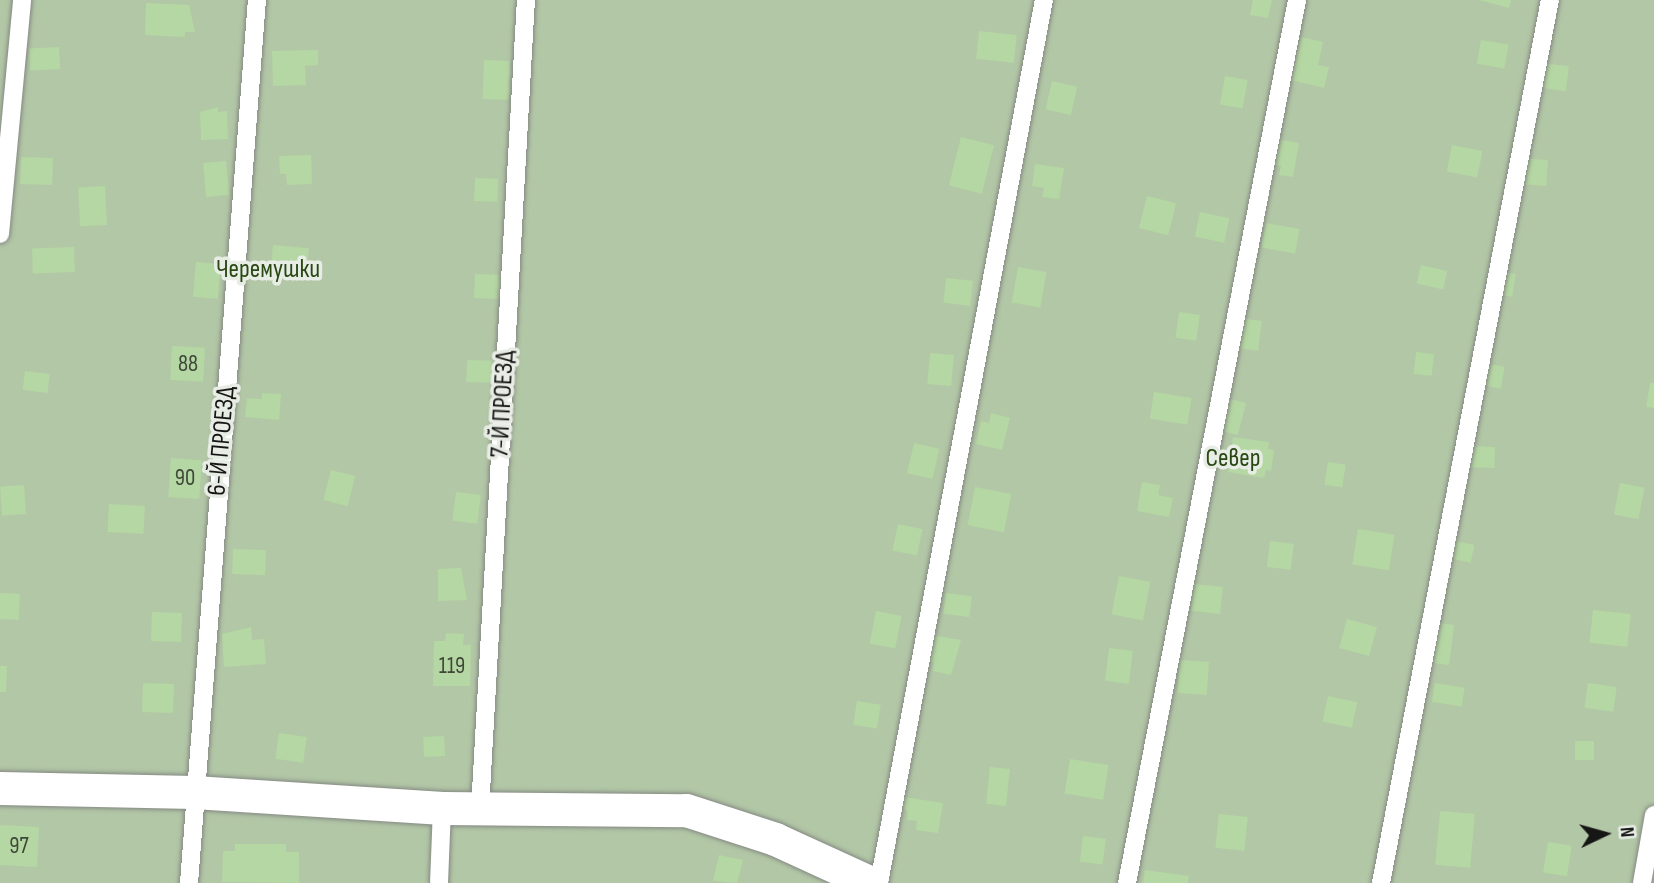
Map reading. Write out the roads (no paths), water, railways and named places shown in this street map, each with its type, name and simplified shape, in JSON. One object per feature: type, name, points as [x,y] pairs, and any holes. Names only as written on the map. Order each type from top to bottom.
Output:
[{"type":"street","points":[[0,788],[194,792],[442,808],[686,810],[775,839],[871,883]]},
{"type":"lane","points":[[0,233],[22,0]]},
{"type":"lane","name":"6-Й ПРОЕЗД","points":[[189,883],[257,0]]},
{"type":"lane","name":"7-Й ПРОЕЗД","points":[[480,809],[526,0]]},
{"type":"lane","points":[[878,883],[1044,0]]},
{"type":"lane","points":[[1127,883],[1297,0]]},
{"type":"lane","points":[[1381,883],[1550,0]]},
{"type":"lane","points":[[439,883],[442,808]]},
{"type":"lane","points":[[1642,883],[1654,816]]},
{"type":"park label","name":"Черемушки","points":[[268,270]]},
{"type":"park label","name":"Север","points":[[1233,459]]}]
